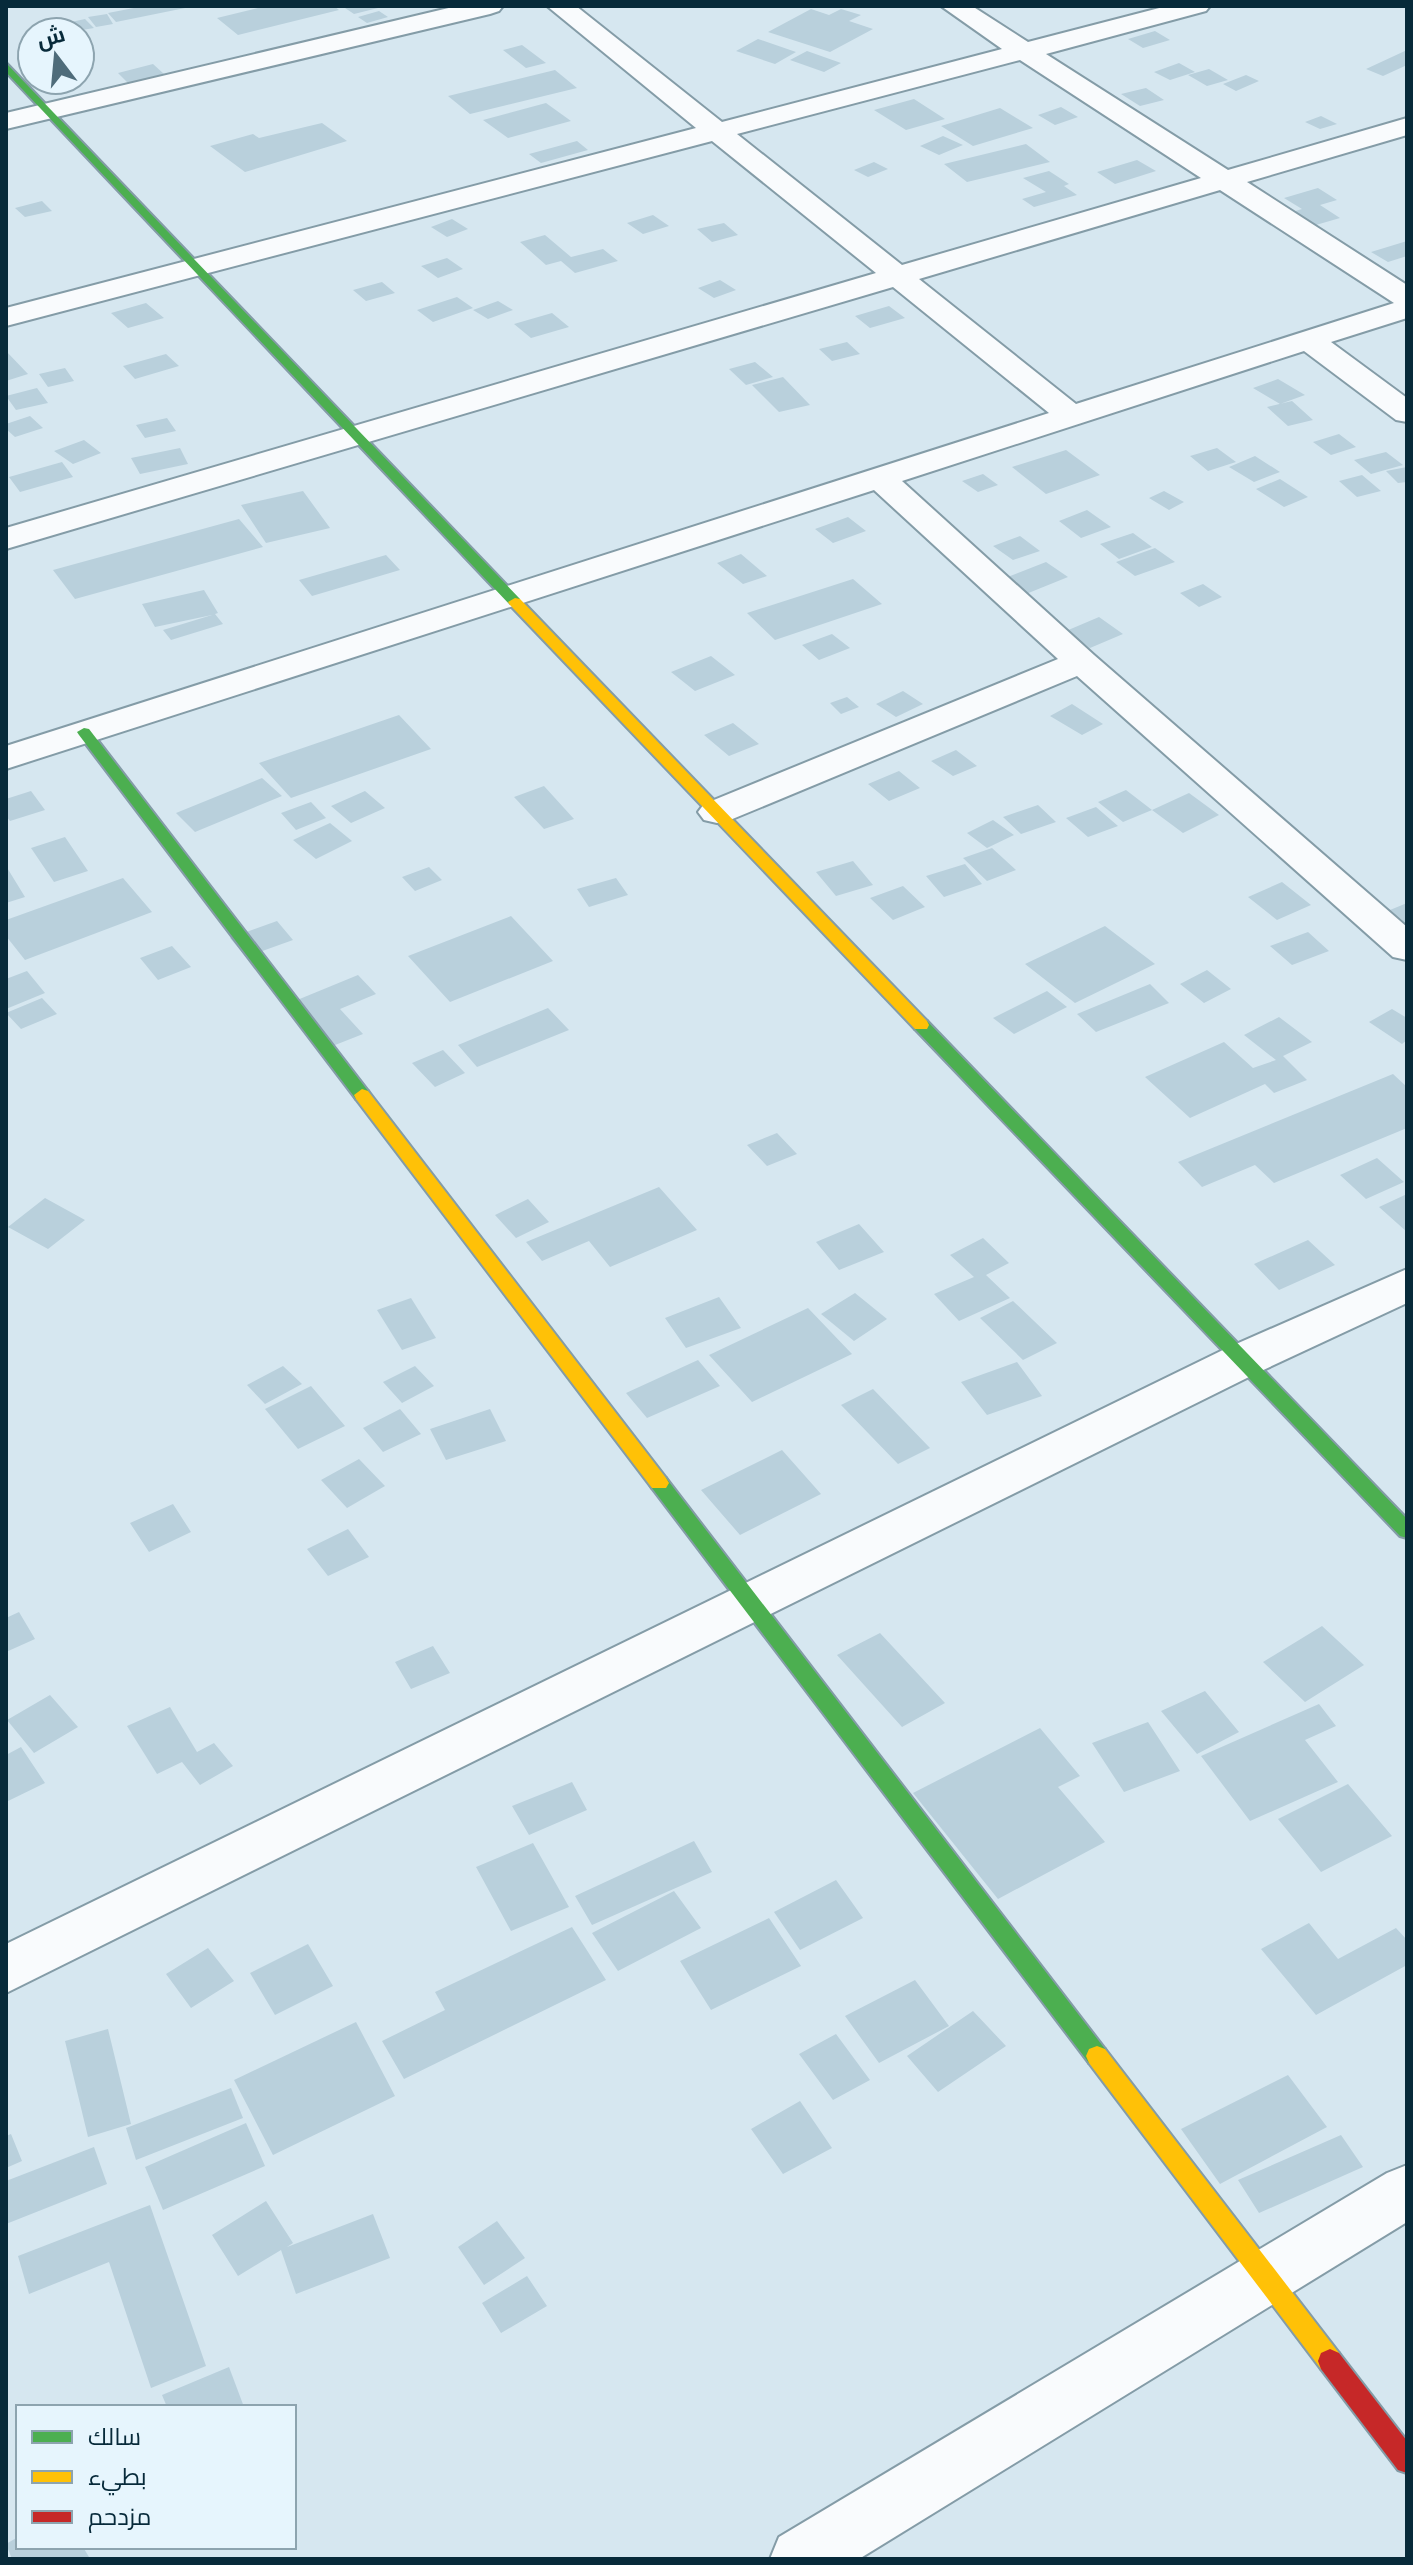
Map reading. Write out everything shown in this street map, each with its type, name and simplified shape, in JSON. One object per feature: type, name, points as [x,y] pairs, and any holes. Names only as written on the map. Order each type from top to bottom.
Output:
[{"type":"street","points":[[6,121],[490,6]]},
{"type":"street","points":[[560,6],[1072,416]]},
{"type":"street","points":[[954,6],[1407,298]]},
{"type":"street","points":[[6,317],[195,265],[1026,53],[1197,6]]},
{"type":"street","points":[[6,66],[509,596],[1407,1531]]},
{"type":"street","points":[[6,539],[1407,126]]},
{"type":"street","points":[[6,758],[1407,308]]},
{"type":"street","points":[[1308,340],[1407,413]]},
{"type":"street","points":[[879,477],[1082,662],[1407,948]]},
{"type":"street","points":[[717,812],[1082,662]]},
{"type":"street","points":[[84,732],[1407,2461]]},
{"type":"street","points":[[6,1970],[1243,1360],[1407,1285]]},
{"type":"street","points":[[801,2559],[1407,2191]]},
{"type":"building","points":[[144,6],[190,7],[116,22],[108,13]]},
{"type":"building","points":[[266,6],[334,6],[339,10],[238,35],[217,18]]},
{"type":"building","points":[[342,6],[375,6],[378,8],[354,14]]},
{"type":"building","points":[[811,9],[829,15],[841,9],[861,15],[849,21],[873,29],[830,52],[768,32]]},
{"type":"building","points":[[379,11],[388,17],[367,23],[358,17]]},
{"type":"building","points":[[107,14],[113,24],[96,27],[94,16]]},
{"type":"building","points":[[1155,31],[1170,40],[1143,48],[1128,39]]},
{"type":"building","points":[[758,39],[796,52],[775,64],[736,51]]},
{"type":"building","points":[[522,45],[546,63],[526,68],[503,50]]},
{"type":"building","points":[[1407,50],[1407,65],[1383,76],[1366,69]]},
{"type":"building","points":[[807,51],[841,63],[824,72],[790,60]]},
{"type":"building","points":[[1179,63],[1195,72],[1170,80],[1154,72]]},
{"type":"building","points":[[153,64],[164,74],[128,83],[118,73]]},
{"type":"building","points":[[1209,69],[1228,80],[1207,86],[1188,75]]},
{"type":"building","points":[[555,70],[577,88],[470,114],[448,96]]},
{"type":"building","points":[[1246,75],[1259,81],[1236,91],[1223,84]]},
{"type":"building","points":[[1146,88],[1164,100],[1140,106],[1121,94]]},
{"type":"building","points":[[914,99],[945,119],[906,130],[874,110]]},
{"type":"building","points":[[546,103],[571,121],[508,138],[483,120]]},
{"type":"building","points":[[1061,107],[1078,117],[1055,125],[1038,115]]},
{"type":"building","points":[[1000,108],[1033,128],[973,146],[941,126]]},
{"type":"building","points":[[1321,116],[1337,124],[1320,129],[1305,122]]},
{"type":"building","points":[[322,123],[347,141],[245,172],[210,146],[253,134],[259,138]]},
{"type":"building","points":[[943,136],[963,145],[939,155],[920,146]]},
{"type":"building","points":[[577,141],[588,150],[541,163],[529,154]]},
{"type":"building","points":[[1026,144],[1050,162],[967,182],[944,164]]},
{"type":"building","points":[[1137,160],[1156,171],[1115,184],[1097,172]]},
{"type":"building","points":[[874,162],[888,169],[868,177],[854,170]]},
{"type":"building","points":[[1049,171],[1069,184],[1064,186],[1077,195],[1034,207],[1022,199],[1046,192],[1023,178]]},
{"type":"building","points":[[1318,188],[1337,200],[1320,205],[1340,218],[1309,227],[1289,213],[1302,209],[1284,198]]},
{"type":"building","points":[[42,201],[52,211],[25,217],[15,208]]},
{"type":"building","points":[[653,215],[669,226],[643,234],[627,223]]},
{"type":"building","points":[[452,219],[468,229],[447,237],[431,227]]},
{"type":"building","points":[[724,223],[738,235],[712,242],[697,229]]},
{"type":"building","points":[[545,235],[571,257],[603,249],[618,261],[575,273],[561,261],[546,265],[520,242]]},
{"type":"building","points":[[1407,241],[1407,256],[1388,262],[1371,252]]},
{"type":"building","points":[[447,258],[463,269],[438,278],[421,266]]},
{"type":"building","points":[[720,280],[736,290],[714,298],[698,288]]},
{"type":"building","points":[[382,282],[395,293],[366,301],[353,290]]},
{"type":"building","points":[[457,297],[473,308],[433,322],[417,310]]},
{"type":"building","points":[[498,301],[513,310],[488,319],[473,310]]},
{"type":"building","points":[[146,303],[164,318],[128,328],[111,313]]},
{"type":"building","points":[[889,306],[905,318],[870,328],[855,316]]},
{"type":"building","points":[[552,313],[569,327],[531,338],[514,324]]},
{"type":"building","points":[[847,342],[860,354],[832,361],[819,349]]},
{"type":"building","points":[[6,351],[28,374],[6,381]]},
{"type":"building","points":[[166,354],[179,366],[135,379],[123,366]]},
{"type":"building","points":[[755,362],[773,377],[746,385],[729,369]]},
{"type":"building","points":[[65,368],[74,381],[48,387],[39,374]]},
{"type":"building","points":[[783,377],[810,405],[779,412],[752,385]]},
{"type":"building","points":[[1278,379],[1305,395],[1280,404],[1253,388]]},
{"type":"building","points":[[37,388],[48,403],[16,410],[6,396]]},
{"type":"building","points":[[1292,401],[1313,420],[1288,426],[1267,407]]},
{"type":"building","points":[[30,416],[43,428],[15,437],[6,429],[6,424]]},
{"type":"building","points":[[167,418],[176,431],[145,438],[136,425]]},
{"type":"building","points":[[1339,434],[1356,447],[1331,455],[1313,442]]},
{"type":"building","points":[[84,440],[101,453],[73,464],[54,451]]},
{"type":"building","points":[[180,448],[188,464],[140,474],[131,458]]},
{"type":"building","points":[[1217,448],[1236,462],[1208,471],[1190,456]]},
{"type":"building","points":[[1066,450],[1100,475],[1046,494],[1012,467]]},
{"type":"building","points":[[1386,452],[1403,465],[1371,474],[1354,460]]},
{"type":"building","points":[[1255,456],[1280,472],[1254,482],[1229,467]]},
{"type":"building","points":[[62,462],[73,477],[20,492],[9,477]]},
{"type":"building","points":[[1407,467],[1407,482],[1398,483],[1386,471]]},
{"type":"building","points":[[983,474],[998,485],[978,492],[962,481]]},
{"type":"building","points":[[1362,475],[1381,491],[1357,497],[1339,481]]},
{"type":"building","points":[[1280,479],[1308,497],[1284,507],[1256,489]]},
{"type":"building","points":[[303,491],[330,528],[266,543],[241,505]]},
{"type":"building","points":[[1164,491],[1184,502],[1169,510],[1149,498]]},
{"type":"building","points":[[1087,510],[1111,527],[1081,538],[1059,521]]},
{"type":"building","points":[[848,517],[866,531],[833,543],[815,529]]},
{"type":"building","points":[[239,519],[263,547],[75,599],[53,570]]},
{"type":"building","points":[[1133,533],[1152,547],[1119,559],[1100,544]]},
{"type":"building","points":[[1020,536],[1040,551],[1013,560],[993,546]]},
{"type":"building","points":[[1155,548],[1175,562],[1135,576],[1116,562]]},
{"type":"building","points":[[741,554],[767,576],[743,584],[717,563]]},
{"type":"building","points":[[386,555],[400,570],[312,596],[299,580]]},
{"type":"building","points":[[1046,562],[1068,577],[1026,594],[1005,578]]},
{"type":"building","points":[[853,579],[882,604],[775,640],[747,613]]},
{"type":"building","points":[[1203,584],[1222,597],[1199,607],[1180,593]]},
{"type":"building","points":[[204,590],[223,624],[171,640],[163,630],[212,615],[155,627],[142,604]]},
{"type":"building","points":[[1099,617],[1123,634],[1090,648],[1066,631]]},
{"type":"building","points":[[832,634],[850,648],[819,660],[802,645]]},
{"type":"building","points":[[711,656],[735,675],[695,691],[671,672]]},
{"type":"building","points":[[903,691],[923,704],[896,717],[876,704]]},
{"type":"building","points":[[847,697],[859,707],[841,714],[830,703]]},
{"type":"building","points":[[1072,704],[1103,724],[1082,735],[1050,716]]},
{"type":"building","points":[[399,715],[431,749],[291,798],[259,763]]},
{"type":"building","points":[[733,723],[759,744],[729,756],[704,735]]},
{"type":"building","points":[[956,750],[977,766],[953,776],[931,761]]},
{"type":"building","points":[[899,771],[920,788],[889,801],[868,784]]},
{"type":"building","points":[[262,778],[282,796],[195,832],[176,813]]},
{"type":"building","points":[[544,786],[574,819],[544,829],[514,797]]},
{"type":"building","points":[[1126,790],[1152,810],[1123,822],[1098,802]]},
{"type":"building","points":[[31,791],[45,810],[10,821],[6,816],[6,799]]},
{"type":"building","points":[[365,791],[385,808],[351,823],[331,806]]},
{"type":"building","points":[[1189,793],[1219,815],[1183,833],[1152,810]]},
{"type":"building","points":[[311,802],[326,818],[296,830],[281,813]]},
{"type":"building","points":[[1038,805],[1056,822],[1021,834],[1003,817]]},
{"type":"building","points":[[1096,807],[1118,826],[1088,837],[1066,818]]},
{"type":"building","points":[[993,820],[1014,835],[987,848],[967,833]]},
{"type":"building","points":[[330,823],[352,841],[316,859],[293,840]]},
{"type":"building","points":[[65,837],[88,871],[54,882],[31,848]]},
{"type":"building","points":[[992,848],[1016,870],[987,881],[963,858]]},
{"type":"building","points":[[853,861],[873,885],[836,896],[816,872]]},
{"type":"building","points":[[965,864],[982,884],[944,897],[926,876]]},
{"type":"building","points":[[6,866],[25,897],[6,903]]},
{"type":"building","points":[[429,867],[442,880],[415,891],[402,877]]},
{"type":"building","points":[[123,878],[152,912],[25,960],[6,936],[6,920]]},
{"type":"building","points":[[616,878],[628,895],[589,907],[577,889]]},
{"type":"building","points":[[1282,882],[1311,905],[1277,920],[1248,897]]},
{"type":"building","points":[[903,886],[925,907],[893,920],[870,898]]},
{"type":"building","points":[[1407,903],[1407,924],[1390,910]]},
{"type":"building","points":[[511,916],[553,961],[450,1002],[408,956]]},
{"type":"building","points":[[277,921],[293,940],[246,957],[230,938]]},
{"type":"building","points":[[1105,926],[1155,964],[1075,1003],[1025,964]]},
{"type":"building","points":[[1308,932],[1329,951],[1292,965],[1270,946]]},
{"type":"building","points":[[172,946],[191,967],[158,980],[140,958]]},
{"type":"building","points":[[1207,970],[1231,989],[1204,1003],[1180,984]]},
{"type":"building","points":[[27,971],[45,993],[6,1009],[6,979]]},
{"type":"building","points":[[358,975],[376,994],[340,1009],[363,1034],[325,1049],[285,1005]]},
{"type":"building","points":[[1150,984],[1169,1003],[1096,1032],[1077,1014]]},
{"type":"building","points":[[1047,991],[1067,1007],[1014,1034],[993,1018]]},
{"type":"building","points":[[42,998],[57,1014],[21,1029],[6,1013]]},
{"type":"building","points":[[548,1008],[569,1030],[477,1067],[458,1045]]},
{"type":"building","points":[[1392,1009],[1407,1018],[1407,1040],[1402,1044],[1369,1022]]},
{"type":"building","points":[[1279,1017],[1312,1042],[1283,1056],[1307,1080],[1274,1093],[1265,1084],[1190,1118],[1145,1077],[1224,1042],[1253,1068],[1276,1060],[1244,1035]]},
{"type":"building","points":[[443,1050],[465,1073],[435,1087],[412,1063]]},
{"type":"building","points":[[1393,1074],[1407,1087],[1407,1128],[1274,1183],[1255,1165],[1202,1187],[1178,1162]]},
{"type":"building","points":[[777,1133],[797,1154],[767,1166],[747,1145]]},
{"type":"building","points":[[1377,1158],[1404,1182],[1366,1199],[1340,1175]]},
{"type":"building","points":[[659,1187],[697,1230],[610,1267],[589,1241],[542,1261],[526,1242]]},
{"type":"building","points":[[1407,1194],[1407,1232],[1379,1207]]},
{"type":"building","points":[[45,1198],[85,1220],[48,1249],[8,1227]]},
{"type":"building","points":[[528,1199],[549,1222],[516,1238],[495,1215]]},
{"type":"building","points":[[859,1224],[884,1252],[839,1270],[816,1242]]},
{"type":"building","points":[[983,1238],[1009,1263],[986,1275],[1010,1298],[959,1321],[934,1294],[974,1277],[950,1255]]},
{"type":"building","points":[[1308,1240],[1335,1265],[1279,1290],[1254,1264]]},
{"type":"building","points":[[855,1293],[887,1319],[854,1341],[821,1314]]},
{"type":"building","points":[[719,1297],[741,1328],[686,1348],[665,1318]]},
{"type":"building","points":[[411,1298],[436,1338],[402,1350],[377,1310]]},
{"type":"building","points":[[1013,1301],[1057,1343],[1023,1360],[980,1318]]},
{"type":"building","points":[[808,1308],[852,1354],[752,1402],[709,1355]]},
{"type":"building","points":[[698,1360],[720,1386],[647,1418],[626,1393]]},
{"type":"building","points":[[1017,1362],[1042,1396],[987,1415],[961,1382]]},
{"type":"building","points":[[283,1366],[302,1384],[265,1404],[247,1385]]},
{"type":"building","points":[[415,1366],[434,1386],[402,1403],[383,1382]]},
{"type":"building","points":[[311,1386],[345,1426],[298,1449],[265,1409]]},
{"type":"building","points":[[873,1389],[930,1448],[898,1464],[841,1405]]},
{"type":"building","points":[[400,1409],[421,1434],[383,1452],[363,1428]]},
{"type":"building","points":[[490,1409],[506,1441],[446,1460],[430,1429]]},
{"type":"building","points":[[782,1450],[821,1494],[740,1535],[701,1490]]},
{"type":"building","points":[[359,1459],[385,1486],[347,1508],[321,1480]]},
{"type":"building","points":[[173,1504],[191,1532],[149,1552],[130,1523]]},
{"type":"building","points":[[348,1529],[369,1557],[328,1576],[307,1549]]},
{"type":"building","points":[[19,1612],[35,1639],[6,1652],[6,1618]]},
{"type":"building","points":[[1322,1626],[1364,1665],[1305,1702],[1263,1662]]},
{"type":"building","points":[[880,1633],[945,1703],[902,1727],[837,1655]]},
{"type":"building","points":[[433,1646],[450,1673],[411,1689],[395,1662]]},
{"type":"building","points":[[1205,1691],[1239,1732],[1197,1754],[1161,1711]]},
{"type":"building","points":[[50,1695],[78,1727],[34,1753],[7,1720]]},
{"type":"building","points":[[1319,1704],[1336,1726],[1305,1740],[1338,1782],[1250,1821],[1201,1756]]},
{"type":"building","points":[[170,1707],[197,1752],[214,1743],[233,1766],[200,1785],[182,1762],[157,1774],[127,1726]]},
{"type":"building","points":[[1148,1722],[1180,1771],[1124,1792],[1092,1743]]},
{"type":"building","points":[[1040,1728],[1080,1776],[1058,1787],[1105,1842],[998,1899],[913,1793]]},
{"type":"building","points":[[21,1747],[45,1783],[6,1802],[6,1755]]},
{"type":"building","points":[[572,1782],[587,1810],[529,1835],[512,1806]]},
{"type":"building","points":[[1348,1784],[1392,1836],[1321,1872],[1278,1819]]},
{"type":"building","points":[[694,1841],[712,1872],[592,1925],[575,1896]]},
{"type":"building","points":[[533,1843],[569,1907],[511,1931],[476,1867]]},
{"type":"building","points":[[836,1880],[863,1918],[800,1950],[774,1912]]},
{"type":"building","points":[[674,1891],[701,1928],[618,1971],[592,1933]]},
{"type":"building","points":[[769,1918],[801,1966],[711,2010],[680,1961]]},
{"type":"building","points":[[1309,1923],[1338,1959],[1396,1928],[1407,1940],[1407,1965],[1316,2015],[1261,1949]]},
{"type":"building","points":[[572,1927],[606,1980],[404,2079],[382,2041],[445,2010],[435,1992]]},
{"type":"building","points":[[308,1944],[333,1986],[275,2015],[250,1973]]},
{"type":"building","points":[[208,1948],[234,1981],[191,2008],[166,1974]]},
{"type":"building","points":[[915,1980],[949,2026],[879,2063],[845,2016]]},
{"type":"building","points":[[973,2011],[1006,2046],[938,2092],[907,2056]]},
{"type":"building","points":[[356,2022],[395,2096],[273,2155],[234,2080]]},
{"type":"building","points":[[108,2029],[131,2124],[88,2137],[65,2041]]},
{"type":"building","points":[[836,2034],[870,2080],[833,2100],[799,2054]]},
{"type":"building","points":[[1288,2075],[1327,2127],[1220,2184],[1181,2129]]},
{"type":"building","points":[[231,2088],[243,2118],[136,2160],[126,2128]]},
{"type":"building","points":[[800,2101],[832,2148],[783,2174],[751,2129]]},
{"type":"building","points":[[246,2123],[265,2166],[163,2210],[145,2167]]},
{"type":"building","points":[[11,2134],[22,2161],[6,2168],[6,2136]]},
{"type":"building","points":[[1341,2135],[1363,2167],[1259,2213],[1238,2180]]},
{"type":"building","points":[[94,2147],[107,2184],[6,2224],[6,2181]]},
{"type":"building","points":[[266,2201],[293,2243],[287,2247],[373,2214],[390,2258],[296,2294],[281,2250],[238,2276],[212,2235]]},
{"type":"building","points":[[150,2205],[206,2366],[151,2388],[109,2262],[29,2294],[18,2256]]},
{"type":"building","points":[[497,2221],[525,2258],[484,2285],[458,2247]]},
{"type":"building","points":[[527,2276],[547,2306],[501,2333],[482,2303]]},
{"type":"building","points":[[229,2367],[243,2405],[166,2405],[162,2395]]},
{"type":"building","points":[[16,2538],[16,2549],[84,2549],[89,2557],[12,2559],[6,2544]]},
{"type":"traffic: fast","points":[[6,66],[515,602]]},
{"type":"traffic: fast","points":[[84,732],[362,1095]]},
{"type":"traffic: fast","points":[[921,1025],[1407,1531]]},
{"type":"traffic: fast","points":[[659,1483],[1097,2056]]},
{"type":"traffic: slow","points":[[515,602],[921,1025]]},
{"type":"traffic: slow","points":[[362,1095],[659,1483]]},
{"type":"traffic: slow","points":[[1097,2056],[1330,2361]]},
{"type":"traffic: jam","points":[[1330,2361],[1407,2461]]}]
